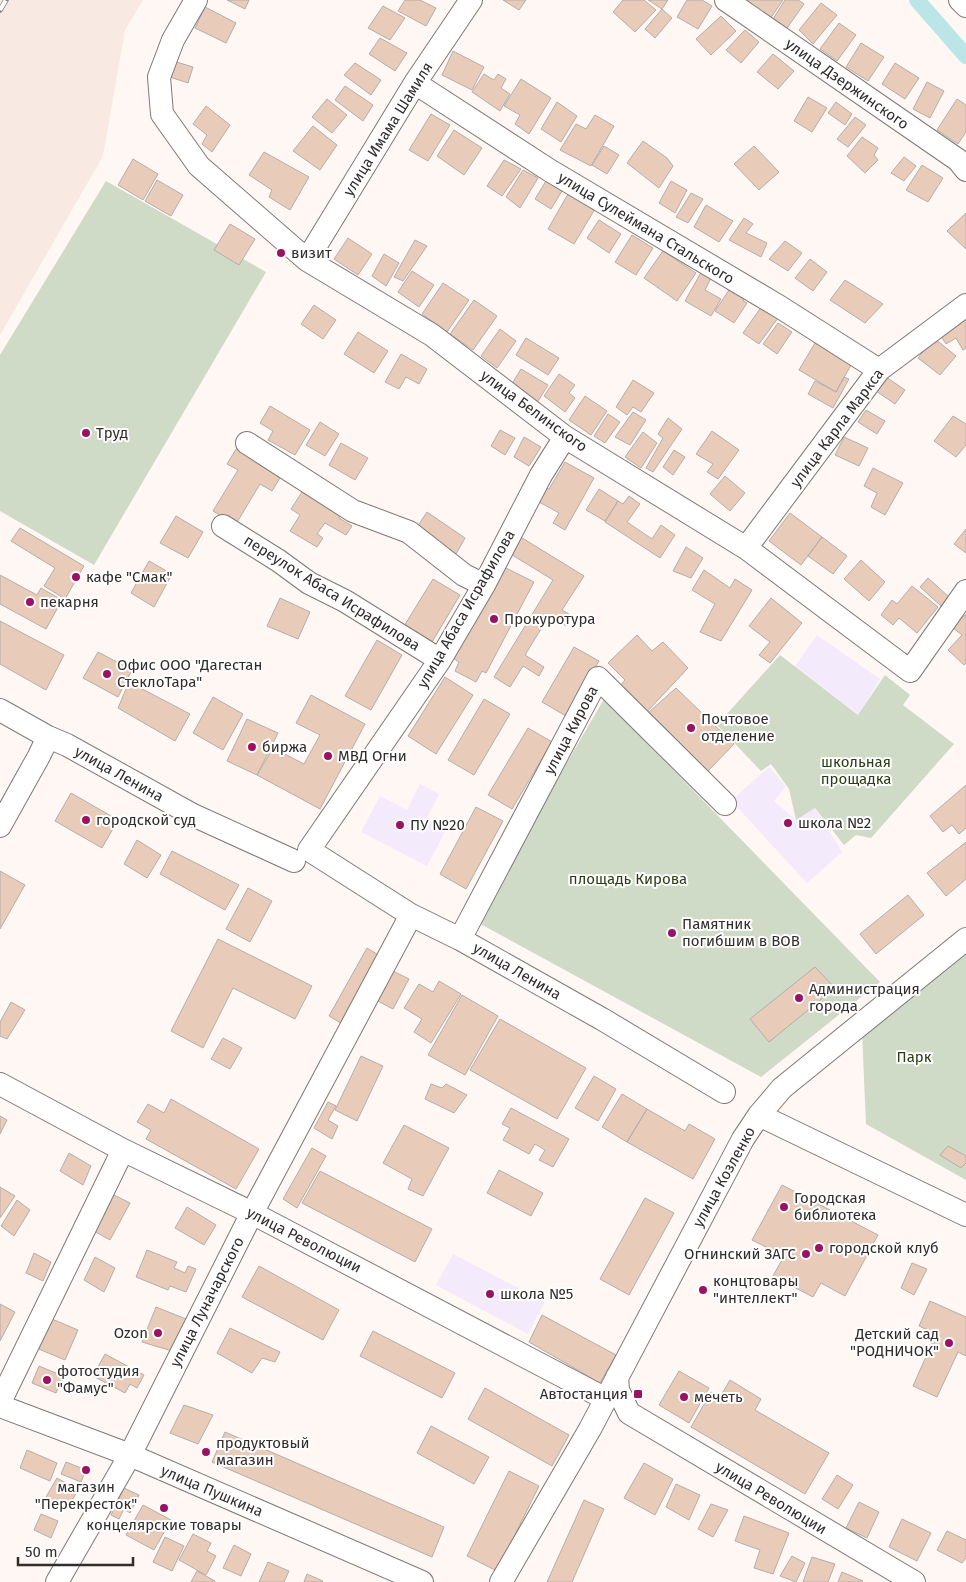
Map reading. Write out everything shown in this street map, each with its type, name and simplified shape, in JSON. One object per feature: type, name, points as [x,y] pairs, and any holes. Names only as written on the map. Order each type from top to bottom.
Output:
[{"type":"street","name":"улица Белинского","points":[[196,0],[173,40],[159,77],[162,114],[199,166],[307,260],[432,335],[565,437],[746,548],[910,671],[966,591]]},
{"type":"street","name":"улица Имама Шамиля","points":[[307,260],[415,83],[471,0]]},
{"type":"street","name":"улица Дзержинского","points":[[726,0],[958,160],[966,170]]},
{"type":"street","points":[[960,0],[966,6]]},
{"type":"street","name":"улица Сулеймана Стальского","points":[[415,83],[549,170],[780,307],[879,370]]},
{"type":"street","name":"улица Карла Маркса","points":[[746,548],[879,370],[966,305]]},
{"type":"street","name":"улица Абаса Исрафилова","points":[[301,856],[440,660],[484,585],[541,475],[565,437]]},
{"type":"street","points":[[247,443],[353,511],[409,532],[464,575],[484,585]]},
{"type":"street","name":"переулок Абаса Исрафилова","points":[[223,526],[309,582],[344,601],[440,660]]},
{"type":"street","name":"улица Кирова","points":[[460,939],[598,678],[725,804]]},
{"type":"street","name":"улица Ленина","points":[[0,710],[48,737],[67,745],[193,816],[301,856],[460,939],[602,1019],[724,1092]]},
{"type":"street","points":[[0,826],[48,737]]},
{"type":"street","name":"улица Луначарского","points":[[57,1582],[130,1455],[252,1213],[411,915]]},
{"type":"street","name":"улица Козленко","points":[[501,1582],[590,1429],[743,1139],[759,1115],[782,1088],[966,940]]},
{"type":"street","name":"улица Революции","points":[[0,1084],[123,1150],[252,1213],[606,1398]]},
{"type":"street","points":[[759,1115],[966,1215]]},
{"type":"street","points":[[0,1402],[123,1150]]},
{"type":"street","points":[[590,1429],[612,1417],[629,1413],[618,1390],[617,1376]]},
{"type":"street","name":"улица Пушкина","points":[[0,1406],[130,1455],[422,1582]]},
{"type":"street","name":"улица Революции","points":[[629,1413],[914,1582]]},
{"type":"shaded area","points":[[0,0],[143,0],[125,30],[103,156],[0,335]]},
{"type":"shaded area","points":[[817,635],[880,679],[859,715],[795,666]]},
{"type":"shaded area","name":"школа №2","points":[[769,767],[786,786],[774,801],[796,820],[815,808],[842,852],[807,883],[736,806],[734,798]]},
{"type":"shaded area","name":"ПУ №20","points":[[420,784],[439,794],[426,820],[446,830],[427,866],[361,832],[380,796],[407,810]]},
{"type":"shaded area","name":"школа №5","points":[[453,1254],[545,1302],[528,1334],[436,1285]]},
{"type":"green space","name":"Труд","points":[[106,181],[266,272],[94,565],[0,511],[0,355]]},
{"type":"green space","name":"школьная прощадка","points":[[780,655],[858,715],[885,675],[910,695],[903,705],[954,744],[871,838],[856,835],[844,845],[815,808],[796,820],[789,789],[771,764],[761,771],[717,725]]},
{"type":"green space","name":"площадь Кирова","points":[[604,699],[880,982],[761,1077],[475,921]]},
{"type":"green space","name":"Парк","points":[[966,950],[966,1180],[866,1124],[862,1032]]},
{"type":"building","points":[[227,0],[249,0],[245,9]]},
{"type":"building","points":[[405,0],[420,0],[436,8],[426,26],[398,11]]},
{"type":"building","points":[[503,0],[526,0],[519,10]]},
{"type":"building","points":[[623,0],[644,0],[656,10],[635,32],[613,12]]},
{"type":"building","points":[[648,0],[668,0],[662,9]]},
{"type":"building","points":[[687,0],[702,0],[712,6],[698,29],[677,17]]},
{"type":"building","points":[[746,0],[783,0],[768,22]]},
{"type":"building","points":[[785,0],[798,0],[804,4],[785,31],[771,22]]},
{"type":"building","points":[[821,3],[837,15],[813,44],[799,30]]},
{"type":"building","points":[[383,6],[405,18],[390,40],[368,28]]},
{"type":"building","points":[[205,7],[236,23],[226,43],[195,28]]},
{"type":"building","points":[[662,9],[672,18],[655,38],[645,29]]},
{"type":"building","points":[[721,16],[736,31],[711,55],[696,39]]},
{"type":"building","points":[[839,23],[856,35],[837,61],[820,49]]},
{"type":"building","points":[[745,30],[759,42],[741,63],[726,50]]},
{"type":"building","points":[[380,38],[407,53],[395,71],[369,54]]},
{"type":"building","points":[[861,43],[884,57],[868,81],[846,67]]},
{"type":"building","points":[[453,51],[484,67],[472,90],[442,75]]},
{"type":"building","points":[[773,54],[794,71],[778,89],[757,72]]},
{"type":"building","points":[[173,61],[193,67],[188,83],[167,76]]},
{"type":"building","points":[[355,63],[381,80],[371,95],[344,75]]},
{"type":"building","points":[[895,63],[919,78],[905,99],[882,84]]},
{"type":"building","points":[[484,74],[494,80],[498,74],[506,79],[501,88],[510,94],[500,111],[472,92]]},
{"type":"building","points":[[521,79],[551,98],[529,134],[515,124],[520,115],[504,106]]},
{"type":"building","points":[[927,82],[944,91],[930,118],[913,109]]},
{"type":"building","points":[[345,86],[373,105],[363,121],[335,100]]},
{"type":"building","points":[[808,97],[827,108],[812,132],[794,121]]},
{"type":"building","points":[[327,99],[347,115],[332,133],[312,117]]},
{"type":"building","points":[[957,99],[966,105],[966,132],[958,144],[937,130]]},
{"type":"building","points":[[557,102],[577,116],[561,142],[541,129]]},
{"type":"building","points":[[836,102],[852,114],[845,125],[828,113]]},
{"type":"building","points":[[206,106],[230,125],[212,152],[202,144],[207,135],[193,124]]},
{"type":"building","points":[[431,114],[450,125],[428,161],[409,150]]},
{"type":"building","points":[[595,115],[614,126],[591,166],[560,150],[576,124],[586,129]]},
{"type":"building","points":[[855,117],[866,125],[848,147],[837,139]]},
{"type":"building","points":[[313,126],[337,145],[320,170],[293,151]]},
{"type":"building","points":[[454,130],[482,148],[464,175],[437,156]]},
{"type":"building","points":[[862,137],[878,148],[874,155],[878,160],[865,173],[847,156]]},
{"type":"building","points":[[643,141],[667,158],[673,166],[659,188],[627,163]]},
{"type":"building","points":[[604,146],[619,155],[607,174],[592,165]]},
{"type":"building","points":[[754,146],[779,172],[759,190],[734,164]]},
{"type":"building","points":[[264,152],[309,177],[290,210],[269,197],[272,190],[249,175]]},
{"type":"building","points":[[904,157],[916,166],[904,181],[891,173]]},
{"type":"building","points":[[133,159],[158,174],[143,200],[118,185]]},
{"type":"building","points":[[504,160],[521,169],[502,196],[487,186]]},
{"type":"building","points":[[922,165],[943,178],[928,202],[906,190]]},
{"type":"building","points":[[523,170],[538,178],[520,208],[506,197]]},
{"type":"building","points":[[157,180],[183,195],[171,216],[145,201]]},
{"type":"building","points":[[546,181],[562,191],[551,209],[535,199]]},
{"type":"building","points":[[671,181],[687,190],[675,213],[659,203]]},
{"type":"building","points":[[691,193],[703,199],[688,223],[676,217]]},
{"type":"building","points":[[568,194],[595,209],[574,244],[548,229]]},
{"type":"building","points":[[706,205],[733,221],[719,242],[694,227]]},
{"type":"building","points":[[966,213],[966,249],[947,231]]},
{"type":"building","points":[[744,218],[753,224],[746,233],[767,243],[761,257],[729,240]]},
{"type":"building","points":[[599,220],[621,234],[609,253],[587,238]]},
{"type":"building","points":[[230,224],[255,239],[239,265],[214,250]]},
{"type":"building","points":[[632,235],[653,248],[636,275],[615,262]]},
{"type":"building","points":[[348,238],[372,254],[358,275],[334,259]]},
{"type":"building","points":[[415,240],[427,246],[403,281],[394,277]]},
{"type":"building","points":[[785,241],[802,253],[788,271],[769,259]]},
{"type":"building","points":[[663,251],[696,273],[677,301],[644,278]]},
{"type":"building","points":[[384,254],[399,263],[386,286],[372,276]]},
{"type":"building","points":[[810,259],[827,272],[813,291],[795,278]]},
{"type":"building","points":[[703,269],[713,274],[705,290],[721,299],[711,316],[685,301]]},
{"type":"building","points":[[412,271],[434,285],[419,307],[398,292]]},
{"type":"building","points":[[845,280],[883,304],[865,323],[830,300]]},
{"type":"building","points":[[443,283],[469,300],[447,332],[422,314]]},
{"type":"building","points":[[733,284],[748,294],[743,301],[747,303],[734,323],[715,311]]},
{"type":"building","points":[[474,300],[497,316],[473,350],[450,334]]},
{"type":"building","points":[[314,305],[336,320],[323,339],[301,324]]},
{"type":"building","points":[[762,306],[778,318],[759,344],[743,333]]},
{"type":"building","points":[[966,318],[966,348],[963,350],[956,338],[946,344],[938,332]]},
{"type":"building","points":[[778,323],[792,332],[777,354],[763,344]]},
{"type":"building","points":[[500,329],[516,341],[497,368],[481,356]]},
{"type":"building","points":[[358,332],[388,351],[374,373],[344,354]]},
{"type":"building","points":[[526,338],[559,358],[548,375],[516,355]]},
{"type":"building","points":[[934,338],[956,356],[940,375],[918,358]]},
{"type":"building","points":[[815,343],[851,365],[836,392],[799,370]]},
{"type":"building","points":[[401,354],[427,369],[419,384],[406,377],[399,389],[385,382]]},
{"type":"building","points":[[521,369],[548,385],[535,406],[508,390]]},
{"type":"building","points":[[559,374],[575,385],[569,393],[575,398],[565,412],[544,396]]},
{"type":"building","points":[[844,377],[849,379],[833,408],[808,394],[815,381],[836,392]]},
{"type":"building","points":[[886,377],[905,390],[895,404],[876,391]]},
{"type":"building","points":[[633,380],[654,393],[641,412],[633,407],[627,415],[616,407]]},
{"type":"building","points":[[585,396],[607,411],[591,435],[569,420]]},
{"type":"building","points":[[270,406],[310,430],[295,455],[268,440],[273,431],[260,423]]},
{"type":"building","points":[[866,410],[885,421],[877,434],[858,422]]},
{"type":"building","points":[[633,412],[646,420],[630,445],[615,437]]},
{"type":"building","points":[[608,414],[620,422],[605,443],[594,436]]},
{"type":"building","points":[[953,416],[966,424],[966,445],[956,457],[934,441]]},
{"type":"building","points":[[668,418],[682,429],[653,472],[646,468],[663,438],[658,434]]},
{"type":"building","points":[[320,422],[339,434],[325,456],[306,445]]},
{"type":"building","points":[[500,430],[515,438],[505,455],[491,446]]},
{"type":"building","points":[[712,431],[739,450],[718,479],[707,472],[713,464],[696,454]]},
{"type":"building","points":[[643,432],[657,443],[641,468],[625,457]]},
{"type":"building","points":[[524,437],[541,447],[529,466],[514,457]]},
{"type":"building","points":[[844,437],[868,448],[859,466],[835,455]]},
{"type":"building","points":[[341,443],[368,458],[355,480],[329,465]]},
{"type":"building","points":[[238,446],[283,473],[272,491],[260,484],[236,524],[213,511],[238,470],[227,464]]},
{"type":"building","points":[[674,450],[685,457],[673,475],[663,467]]},
{"type":"building","points":[[565,462],[594,478],[565,530],[553,523],[559,513],[532,498],[540,484],[549,489]]},
{"type":"building","points":[[873,468],[903,483],[885,515],[871,507],[877,493],[864,486]]},
{"type":"building","points":[[725,476],[745,493],[730,511],[710,494]]},
{"type":"building","points":[[304,489],[342,513],[339,518],[352,526],[346,535],[325,523],[317,534],[323,538],[317,547],[290,531],[300,515],[291,509]]},
{"type":"building","points":[[599,489],[618,501],[605,521],[586,510]]},
{"type":"building","points":[[629,496],[640,504],[627,522],[652,539],[661,525],[675,535],[660,558],[605,522],[618,501],[623,504]]},
{"type":"building","points":[[427,512],[465,538],[456,554],[417,527]]},
{"type":"building","points":[[790,513],[822,537],[801,565],[769,541]]},
{"type":"building","points":[[176,516],[203,532],[188,558],[160,543]]},
{"type":"building","points":[[20,528],[84,566],[65,599],[44,586],[55,568],[11,541]]},
{"type":"building","points":[[966,529],[966,553],[954,544]]},
{"type":"building","points":[[519,536],[584,576],[562,610],[572,616],[566,626],[549,616],[525,655],[544,667],[539,676],[523,666],[510,687],[494,677],[553,580],[509,553]]},
{"type":"building","points":[[822,537],[847,556],[833,574],[808,556]]},
{"type":"building","points":[[686,547],[703,558],[691,578],[673,571]]},
{"type":"building","points":[[861,560],[885,582],[869,601],[844,579]]},
{"type":"building","points":[[149,561],[172,574],[154,607],[131,593]]},
{"type":"building","name":"Прокуротура","points":[[502,566],[534,582],[486,673],[482,671],[476,682],[455,671],[459,662],[453,658]]},
{"type":"building","points":[[704,570],[730,588],[735,579],[752,590],[721,641],[700,632],[715,604],[692,590]]},
{"type":"building","name":"пекарня","points":[[0,575],[37,595],[41,588],[62,600],[46,629],[0,604]]},
{"type":"building","points":[[928,578],[949,597],[941,606],[920,587]]},
{"type":"building","points":[[433,579],[460,595],[428,649],[401,631]]},
{"type":"building","points":[[912,586],[938,607],[917,633],[899,618],[893,625],[881,615],[892,600],[897,604]]},
{"type":"building","points":[[280,598],[310,612],[298,639],[267,626]]},
{"type":"building","points":[[771,598],[802,623],[770,663],[759,655],[770,642],[749,626]]},
{"type":"building","points":[[966,614],[966,663],[964,665],[948,650],[962,635],[953,628]]},
{"type":"building","points":[[0,621],[64,655],[46,690],[0,664]]},
{"type":"building","points":[[637,635],[652,651],[663,642],[688,668],[644,715],[617,689],[625,680],[608,663]]},
{"type":"building","points":[[377,640],[402,655],[371,710],[345,696]]},
{"type":"building","points":[[574,647],[599,661],[566,716],[542,702]]},
{"type":"building","name":"Офис ООО \"Дагестан СтеклоТара\"","points":[[98,652],[132,670],[118,697],[83,678]]},
{"type":"building","points":[[445,677],[473,695],[436,754],[408,736]]},
{"type":"building","points":[[129,682],[190,714],[175,741],[118,708]]},
{"type":"building","name":"Почтовое отделение","points":[[676,688],[734,744],[708,771],[649,712]]},
{"type":"building","name":"МВД Огни","points":[[311,695],[365,724],[320,809],[257,775],[273,748],[304,764],[320,735],[296,723]]},
{"type":"building","points":[[213,697],[243,714],[223,750],[193,733]]},
{"type":"building","points":[[484,699],[510,714],[474,775],[448,760]]},
{"type":"building","name":"биржа","points":[[247,719],[278,733],[257,775],[227,761]]},
{"type":"building","points":[[528,728],[552,742],[512,809],[488,795]]},
{"type":"building","points":[[966,785],[966,828],[959,834],[952,825],[943,832],[930,816]]},
{"type":"building","name":"городской суд","points":[[71,793],[118,820],[102,848],[55,821]]},
{"type":"building","points":[[476,807],[503,821],[466,889],[440,874]]},
{"type":"building","points":[[137,840],[161,855],[147,878],[124,864]]},
{"type":"building","points":[[966,842],[966,879],[946,896],[927,873]]},
{"type":"building","points":[[172,851],[239,885],[225,910],[160,874]]},
{"type":"building","points":[[0,871],[25,885],[0,929]]},
{"type":"building","points":[[248,888],[272,901],[250,942],[226,929]]},
{"type":"building","points":[[908,895],[924,915],[876,954],[860,934]]},
{"type":"building","points":[[218,939],[312,986],[295,1019],[233,988],[203,1048],[171,1031]]},
{"type":"building","points":[[367,948],[382,957],[344,1025],[329,1016]]},
{"type":"building","name":"Администрация города","points":[[815,967],[835,988],[769,1042],[750,1019]]},
{"type":"building","points":[[389,969],[409,979],[393,1009],[374,999]]},
{"type":"building","points":[[439,981],[461,994],[431,1043],[414,1032],[422,1019],[404,1008],[419,984],[433,992]]},
{"type":"building","points":[[462,995],[498,1016],[465,1075],[428,1055]]},
{"type":"building","points":[[11,1002],[25,1010],[7,1039],[0,1036],[0,1022]]},
{"type":"building","points":[[500,1019],[586,1068],[557,1119],[470,1070]]},
{"type":"building","points":[[223,1038],[242,1048],[230,1069],[211,1059]]},
{"type":"building","points":[[361,1056],[383,1066],[357,1121],[335,1110]]},
{"type":"building","points":[[594,1076],[616,1089],[598,1121],[575,1108]]},
{"type":"building","points":[[431,1084],[442,1088],[446,1084],[467,1095],[454,1113],[425,1099]]},
{"type":"building","points":[[622,1094],[647,1109],[627,1142],[602,1127]]},
{"type":"building","points":[[171,1099],[259,1149],[236,1189],[146,1139],[151,1130],[137,1122],[148,1104],[164,1113]]},
{"type":"building","points":[[328,1102],[336,1106],[328,1120],[338,1126],[332,1139],[314,1128]]},
{"type":"building","points":[[511,1108],[569,1139],[553,1167],[539,1160],[545,1150],[535,1144],[529,1154],[503,1140],[510,1128],[502,1124]]},
{"type":"building","points":[[647,1109],[685,1131],[689,1124],[715,1139],[693,1179],[627,1142]]},
{"type":"building","points":[[0,1116],[7,1120],[0,1134]]},
{"type":"building","points":[[404,1125],[449,1148],[423,1196],[408,1189],[412,1179],[383,1163]]},
{"type":"building","points":[[948,1146],[966,1156],[966,1163],[961,1168],[940,1155]]},
{"type":"building","points":[[312,1148],[326,1156],[297,1208],[283,1199]]},
{"type":"building","points":[[69,1153],[91,1166],[83,1185],[60,1171]]},
{"type":"building","points":[[499,1170],[543,1193],[531,1216],[487,1193]]},
{"type":"building","points":[[320,1171],[432,1229],[415,1262],[302,1203]]},
{"type":"building","name":"городской клуб","points":[[782,1185],[878,1235],[845,1296],[821,1283],[813,1297],[773,1276],[784,1256],[752,1240]]},
{"type":"building","points":[[0,1187],[15,1196],[0,1218]]},
{"type":"building","points":[[114,1195],[130,1203],[110,1240],[94,1231]]},
{"type":"building","points":[[645,1198],[674,1213],[629,1295],[600,1279]]},
{"type":"building","points":[[17,1200],[30,1210],[14,1236],[1,1226]]},
{"type":"building","points":[[187,1207],[216,1225],[204,1245],[175,1228]]},
{"type":"building","points":[[147,1250],[177,1262],[174,1268],[185,1273],[188,1266],[196,1269],[186,1292],[170,1286],[168,1290],[136,1277]]},
{"type":"building","points":[[34,1253],[51,1262],[43,1281],[26,1273]]},
{"type":"building","points":[[95,1257],[115,1268],[104,1292],[84,1280]]},
{"type":"building","points":[[912,1263],[927,1269],[914,1295],[901,1288]]},
{"type":"building","points":[[259,1266],[339,1310],[323,1340],[242,1297]]},
{"type":"building","name":"Детский сад \"РОДНИЧОК\"","points":[[930,1301],[966,1317],[966,1356],[958,1352],[937,1397],[913,1386],[936,1334],[919,1326]]},
{"type":"building","points":[[0,1304],[15,1312],[0,1341]]},
{"type":"building","points":[[156,1307],[186,1319],[172,1351],[142,1342]]},
{"type":"building","points":[[542,1315],[616,1355],[600,1383],[529,1342]]},
{"type":"building","points":[[52,1319],[78,1330],[65,1360],[34,1347]]},
{"type":"building","points":[[230,1328],[280,1352],[275,1362],[262,1358],[252,1373],[217,1353]]},
{"type":"building","points":[[373,1331],[455,1373],[442,1398],[360,1356]]},
{"type":"building","points":[[105,1354],[144,1375],[137,1388],[130,1384],[125,1393],[93,1376]]},
{"type":"building","name":"фотостудия \"Фамус\"","points":[[39,1366],[63,1376],[56,1393],[32,1383]]},
{"type":"building","name":"мечеть","points":[[679,1371],[709,1388],[689,1423],[659,1405]]},
{"type":"building","points":[[730,1380],[761,1399],[755,1410],[829,1453],[805,1494],[691,1427],[711,1392],[720,1397]]},
{"type":"building","points":[[485,1388],[569,1435],[552,1466],[468,1419]]},
{"type":"building","points":[[184,1405],[213,1415],[198,1444],[170,1433]]},
{"type":"building","points":[[431,1426],[489,1457],[474,1484],[417,1453]]},
{"type":"building","points":[[225,1432],[444,1527],[432,1557],[212,1462]]},
{"type":"building","points":[[27,1450],[57,1463],[50,1481],[20,1468]]},
{"type":"building","points":[[66,1462],[86,1470],[81,1482],[61,1474]]},
{"type":"building","points":[[644,1463],[673,1479],[655,1515],[624,1498]]},
{"type":"building","points":[[509,1471],[539,1486],[497,1571],[467,1556]]},
{"type":"building","points":[[837,1475],[853,1485],[838,1509],[822,1499]]},
{"type":"building","points":[[57,1478],[78,1490],[67,1509],[46,1497]]},
{"type":"building","points":[[676,1484],[700,1495],[689,1520],[666,1507]]},
{"type":"building","points":[[124,1488],[139,1495],[130,1513],[124,1509],[119,1519],[111,1515]]},
{"type":"building","points":[[584,1500],[604,1509],[572,1582],[547,1582]]},
{"type":"building","points":[[859,1502],[879,1512],[867,1538],[846,1528]]},
{"type":"building","points":[[711,1504],[728,1510],[713,1537],[698,1529]]},
{"type":"building","points":[[143,1505],[171,1520],[154,1550],[126,1535]]},
{"type":"building","points":[[41,1514],[58,1521],[51,1538],[34,1530]]},
{"type":"building","points":[[744,1516],[789,1533],[773,1574],[754,1568],[760,1550],[735,1541]]},
{"type":"building","points":[[902,1519],[931,1533],[917,1561],[889,1547]]},
{"type":"building","points":[[947,1531],[966,1540],[966,1558],[962,1563],[937,1550]]},
{"type":"building","points":[[193,1534],[211,1543],[207,1551],[216,1556],[206,1575],[179,1560]]},
{"type":"building","points":[[165,1537],[184,1546],[172,1571],[153,1562]]},
{"type":"building","points":[[234,1545],[251,1554],[241,1576],[223,1568]]},
{"type":"building","points":[[792,1556],[805,1563],[796,1582],[780,1576]]},
{"type":"building","points":[[812,1557],[835,1564],[828,1582],[803,1582]]},
{"type":"building","points":[[268,1562],[289,1571],[284,1582],[259,1582]]},
{"type":"building","points":[[197,1571],[215,1581],[191,1582]]},
{"type":"building","points":[[842,1572],[863,1581],[838,1582]]},
{"type":"building","points":[[307,1574],[323,1581],[304,1582]]},
{"type":"waterway","points":[[917,0],[966,56]]},
{"type":"railway","points":[[0,10],[6,0]]},
{"type":"place","name":"визит","points":[[281,253]]},
{"type":"place","name":"Труд","points":[[86,433]]},
{"type":"place","name":"кафе \"Смак\"","points":[[76,577]]},
{"type":"place","name":"пекарня","points":[[30,602]]},
{"type":"place","name":"Прокуротура","points":[[494,619]]},
{"type":"place","name":"Офис ООО \"Дагестан СтеклоТара\"","points":[[107,674]]},
{"type":"place","name":"Почтовое отделение","points":[[691,728]]},
{"type":"place","name":"биржа","points":[[252,747]]},
{"type":"place","name":"МВД Огни","points":[[328,756]]},
{"type":"place","name":"городской суд","points":[[86,820]]},
{"type":"place","name":"школа №2","points":[[788,823]]},
{"type":"place","name":"ПУ №20","points":[[400,825]]},
{"type":"place","name":"Памятник погибшим в ВОВ","points":[[672,933]]},
{"type":"place","name":"Администрация города","points":[[799,998]]},
{"type":"place","name":"Городская библиотека","points":[[784,1207]]},
{"type":"place","name":"городской клуб","points":[[819,1248]]},
{"type":"place","name":"Огнинский ЗАГС","points":[[806,1254]]},
{"type":"place","name":"концтовары \"интеллект\"","points":[[703,1290]]},
{"type":"place","name":"школа №5","points":[[490,1294]]},
{"type":"place","name":"Ozon","points":[[158,1333]]},
{"type":"place","name":"Детский сад \"РОДНИЧОК\"","points":[[949,1343]]},
{"type":"place","name":"фотостудия \"Фамус\"","points":[[47,1380]]},
{"type":"place","name":"Автостанция","points":[[638,1394]]},
{"type":"place","name":"мечеть","points":[[684,1397]]},
{"type":"place","name":"продуктовый магазин","points":[[206,1452]]},
{"type":"place","name":"магазин \"Перекресток\"","points":[[86,1470]]},
{"type":"place","name":"концелярские товары","points":[[164,1508]]}]
